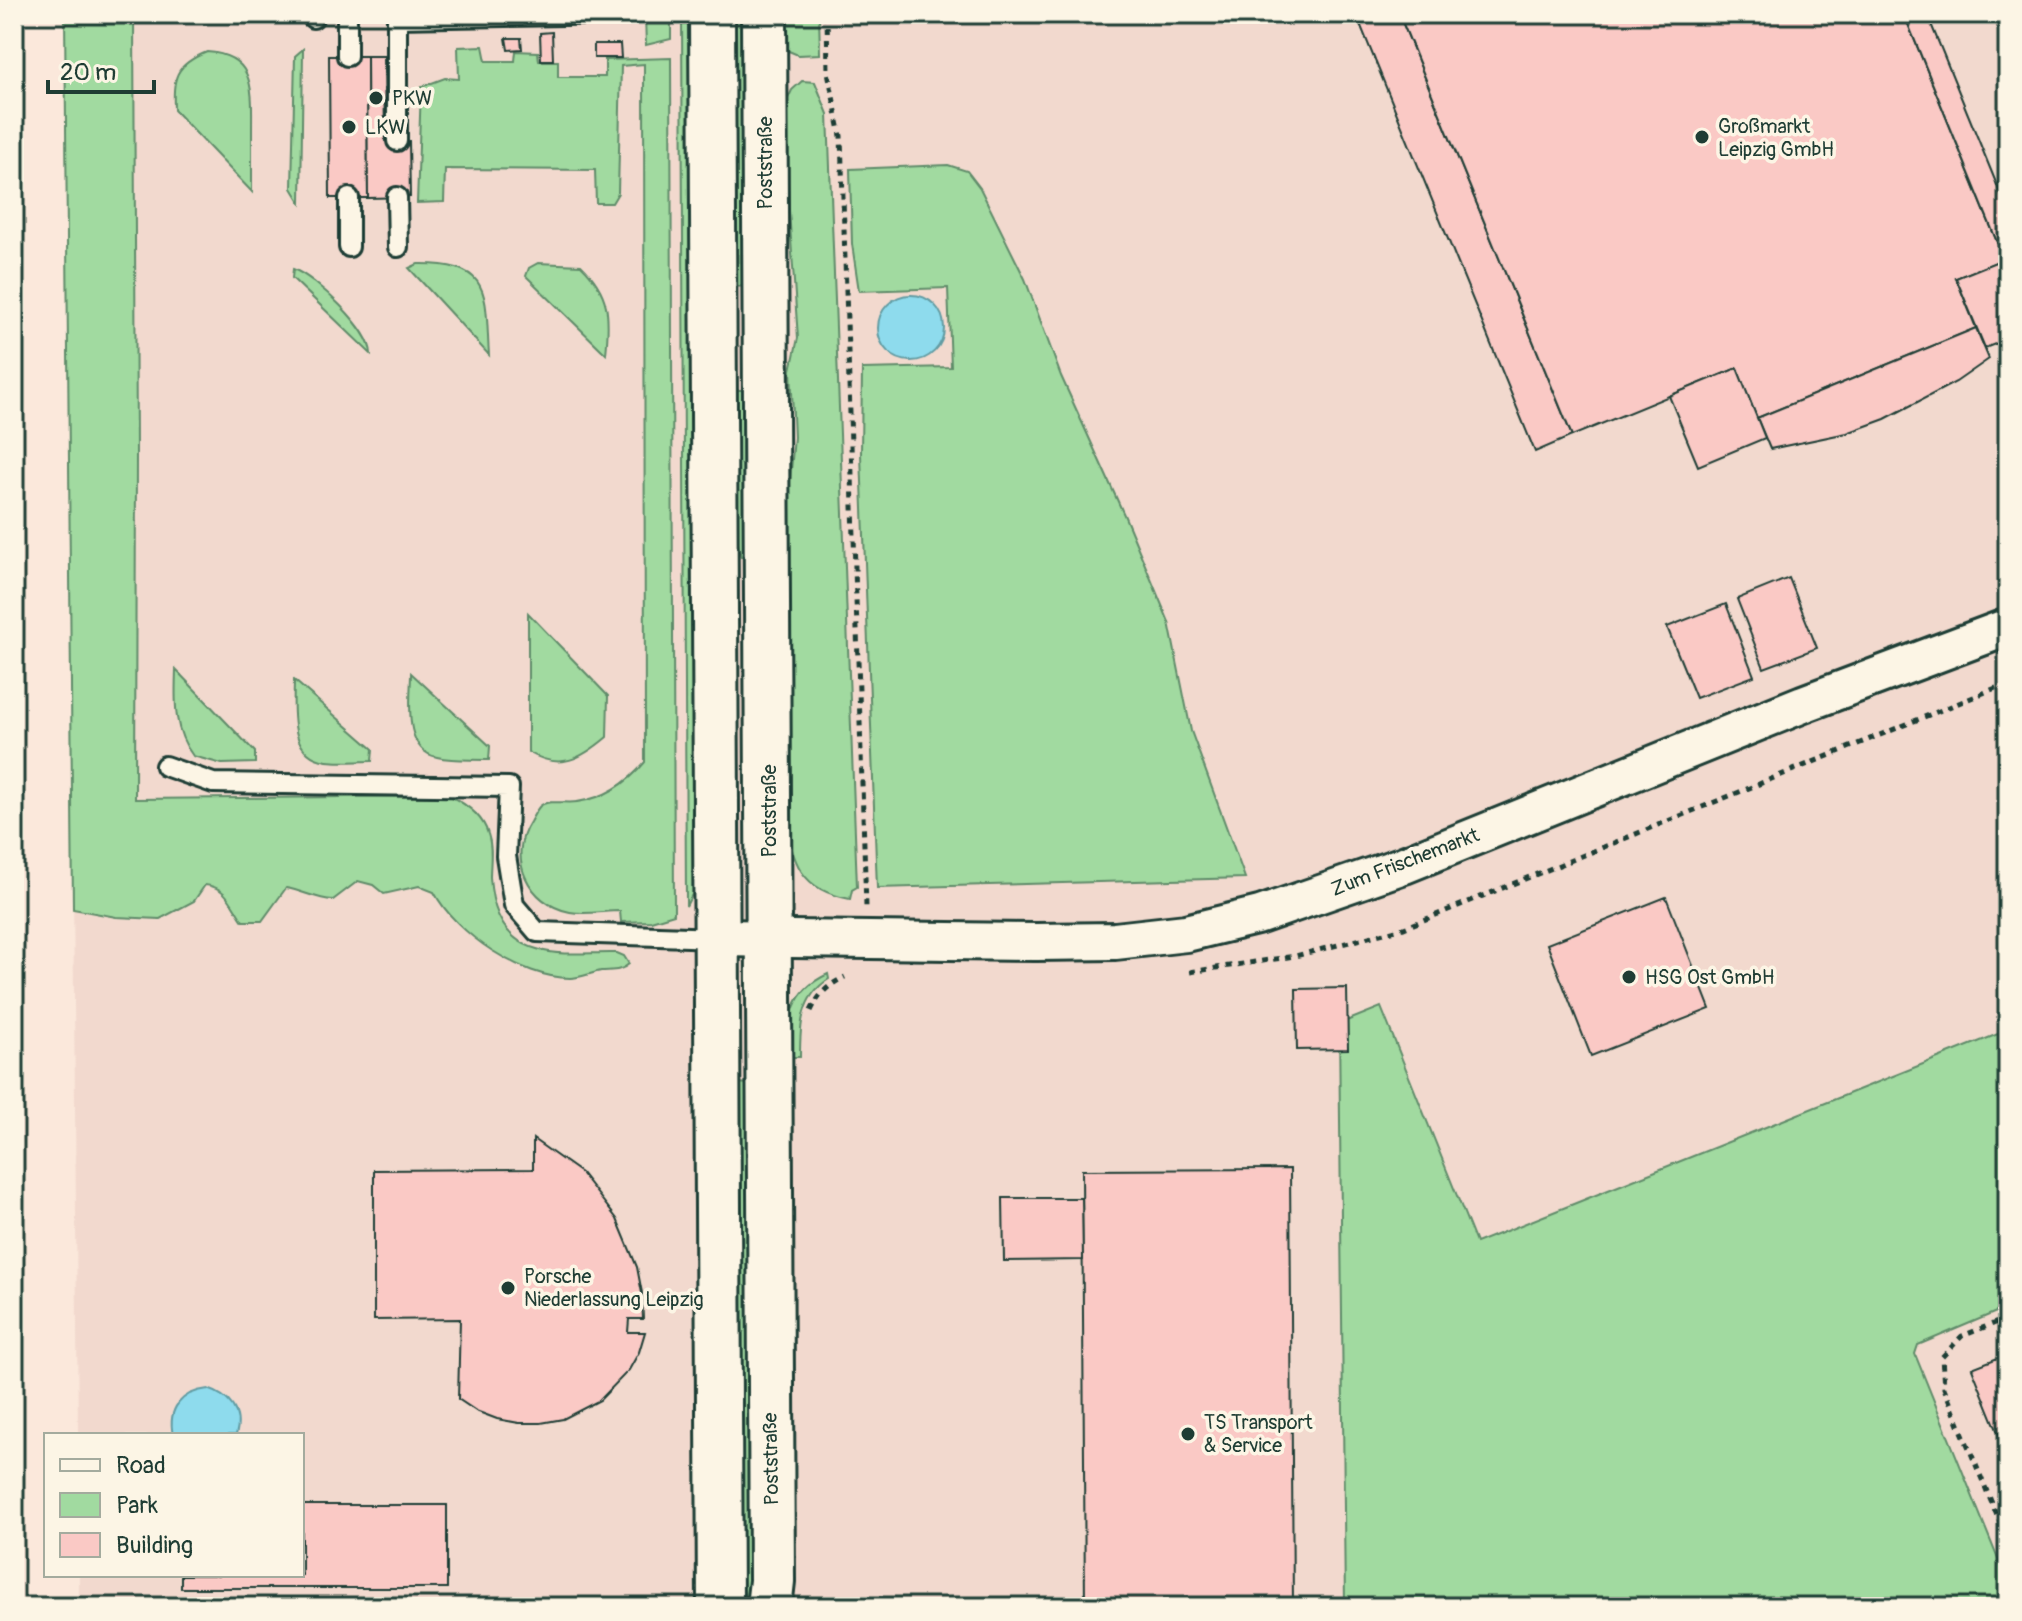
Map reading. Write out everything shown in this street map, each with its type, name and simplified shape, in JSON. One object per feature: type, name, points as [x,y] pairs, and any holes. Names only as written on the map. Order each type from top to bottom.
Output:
[{"type":"street","points":[[712,14],[720,1607]]},
{"type":"street","name":"Poststraße","points":[[764,14],[772,1581],[769,1607]]},
{"type":"street","name":"Zum Frischemarkt","points":[[719,938],[1115,941],[1186,933],[1260,915],[1404,865],[1803,704],[2008,627]]},
{"type":"lane","points":[[397,141],[397,16],[618,14]]},
{"type":"lane","points":[[347,17],[347,56]]},
{"type":"lane","points":[[397,197],[398,247]]},
{"type":"lane","points":[[349,198],[349,247]]},
{"type":"lane","points":[[165,766],[213,783],[509,787],[506,856],[514,905],[537,932],[719,938]]},
{"type":"path","points":[[827,14],[828,72],[841,136],[867,939]]},
{"type":"path","points":[[2008,1318],[1962,1336],[1942,1357],[1944,1388],[2008,1542]]},
{"type":"shaded area","points":[[65,14],[2008,14],[2008,1607],[79,1607],[79,1577],[304,1577],[304,1433],[78,1433]]},
{"type":"green space","points":[[65,14],[134,14],[135,799],[450,796],[473,811],[486,828],[493,901],[502,922],[516,939],[525,945],[567,954],[617,953],[624,956],[629,964],[626,967],[570,978],[532,970],[492,951],[474,938],[444,908],[434,892],[419,886],[384,894],[373,885],[358,881],[333,900],[286,888],[262,921],[243,921],[224,893],[205,885],[194,901],[160,919],[116,917],[73,909]]},
{"type":"green space","points":[[627,14],[671,14],[671,39],[646,45],[645,16]]},
{"type":"green space","points":[[682,14],[695,14],[697,885],[686,906]]},
{"type":"green space","points":[[730,14],[746,14],[746,286],[732,287]]},
{"type":"green space","points":[[784,14],[819,14],[820,54],[798,55],[784,49]]},
{"type":"green space","points":[[483,46],[486,61],[515,61],[516,51],[538,52],[539,61],[558,61],[558,77],[605,77],[605,60],[671,58],[674,914],[651,921],[621,922],[620,911],[576,913],[555,907],[533,890],[521,864],[523,836],[540,806],[553,802],[577,802],[606,793],[631,777],[645,762],[644,64],[621,66],[618,193],[612,203],[596,203],[595,170],[445,169],[444,202],[417,203],[421,87],[445,78],[459,79],[458,47]]},
{"type":"green space","points":[[303,49],[301,203],[292,188],[295,56]]},
{"type":"green space","points":[[207,52],[235,60],[248,78],[252,102],[252,192],[174,110],[178,74],[188,62]]},
{"type":"green space","points":[[802,81],[815,82],[828,114],[857,887],[852,890],[850,899],[833,895],[809,881],[796,860],[786,817],[787,516],[794,437],[791,370],[798,338],[782,112],[792,90]]},
{"type":"green space","points":[[948,165],[967,171],[980,188],[1025,279],[1061,376],[1169,622],[1191,731],[1245,878],[877,888],[861,454],[862,369],[951,367],[948,288],[859,291],[852,244],[850,169]]},
{"type":"green space","points":[[538,263],[581,265],[591,275],[606,306],[606,354],[526,276],[529,268]]},
{"type":"green space","points":[[418,264],[460,269],[472,276],[480,286],[485,299],[489,355],[409,268]]},
{"type":"green space","points":[[293,269],[314,282],[352,319],[369,344],[371,354],[292,278]]},
{"type":"green space","points":[[732,390],[748,390],[749,557],[741,557],[736,535]]},
{"type":"green space","points":[[528,613],[608,696],[607,737],[570,760],[550,761],[528,752]]},
{"type":"green space","points":[[176,670],[255,752],[255,763],[222,764],[193,756],[179,726]]},
{"type":"green space","points":[[411,673],[490,746],[489,760],[437,757],[418,745],[411,722]]},
{"type":"green space","points":[[294,680],[373,749],[372,761],[327,761],[305,750],[299,741],[294,717]]},
{"type":"green space","points":[[828,974],[829,979],[819,986],[807,1004],[800,1035],[800,1057],[789,1057],[794,1008],[805,989]]},
{"type":"green space","points":[[1381,1007],[1476,1243],[2008,1030],[2008,1307],[1918,1345],[1915,1354],[2008,1584],[2008,1607],[1345,1607],[1339,1024]]},
{"type":"green space","points":[[736,1083],[751,1084],[754,1607],[739,1607]]},
{"type":"water","points":[[904,295],[918,295],[930,300],[939,309],[944,328],[942,341],[935,352],[918,361],[904,361],[892,356],[883,347],[878,335],[878,321],[883,309],[892,300]]},
{"type":"water","points":[[208,1389],[228,1401],[238,1419],[236,1433],[173,1433],[172,1417],[178,1403]]},
{"type":"building","points":[[1356,14],[1399,14],[1572,436],[1535,452]]},
{"type":"building","name":"Großmarkt Leipzig GmbH","points":[[1399,14],[1904,14],[2004,259],[1956,278],[1976,328],[1757,418],[1737,368],[1572,436]]},
{"type":"building","points":[[1904,14],[1927,14],[2008,212],[2008,257],[2004,259]]},
{"type":"building","points":[[552,32],[553,60],[541,60],[540,33]]},
{"type":"building","points":[[506,38],[521,38],[522,49],[508,50]]},
{"type":"building","points":[[594,44],[620,44],[621,58],[594,58]]},
{"type":"building","name":"LKW","points":[[329,56],[367,56],[368,198],[330,198]]},
{"type":"building","name":"PKW","points":[[367,56],[384,56],[385,141],[409,141],[410,197],[368,198]]},
{"type":"building","points":[[2008,257],[2008,339],[1985,348],[1956,278]]},
{"type":"building","points":[[1976,328],[1989,359],[1956,382],[1885,419],[1847,433],[1770,449],[1757,418]]},
{"type":"building","points":[[1737,368],[1765,438],[1698,466],[1669,396]]},
{"type":"building","points":[[1789,578],[1817,648],[1764,668],[1737,599]]},
{"type":"building","points":[[1726,604],[1754,676],[1696,698],[1667,627]]},
{"type":"building","name":"HSG Ost GmbH","points":[[1666,897],[1710,1009],[1591,1056],[1547,944]]},
{"type":"building","points":[[1347,988],[1348,1049],[1297,1050],[1296,989]]},
{"type":"building","points":[[533,1139],[581,1173],[617,1219],[637,1267],[642,1293],[643,1319],[629,1319],[628,1332],[645,1332],[629,1370],[600,1400],[563,1419],[519,1423],[476,1411],[458,1399],[460,1319],[374,1320],[374,1170],[533,1169]]},
{"type":"building","name":"TS Transport & Service","points":[[1290,1169],[1293,1607],[1085,1607],[1082,1170]]},
{"type":"building","points":[[1003,1198],[1082,1198],[1083,1260],[1004,1261]]},
{"type":"building","points":[[2008,1354],[2008,1457],[1972,1368]]},
{"type":"building","points":[[304,1505],[447,1505],[447,1588],[181,1588],[181,1577],[304,1577]]},
{"type":"place","name":"PKW","points":[[376,98]]},
{"type":"place","name":"LKW","points":[[349,127]]},
{"type":"place","name":"Großmarkt Leipzig GmbH","points":[[1702,137]]},
{"type":"place","name":"HSG Ost GmbH","points":[[1629,977]]},
{"type":"place","name":"Porsche Niederlassung Leipzig","points":[[508,1288]]},
{"type":"place","name":"TS Transport & Service","points":[[1188,1434]]}]
